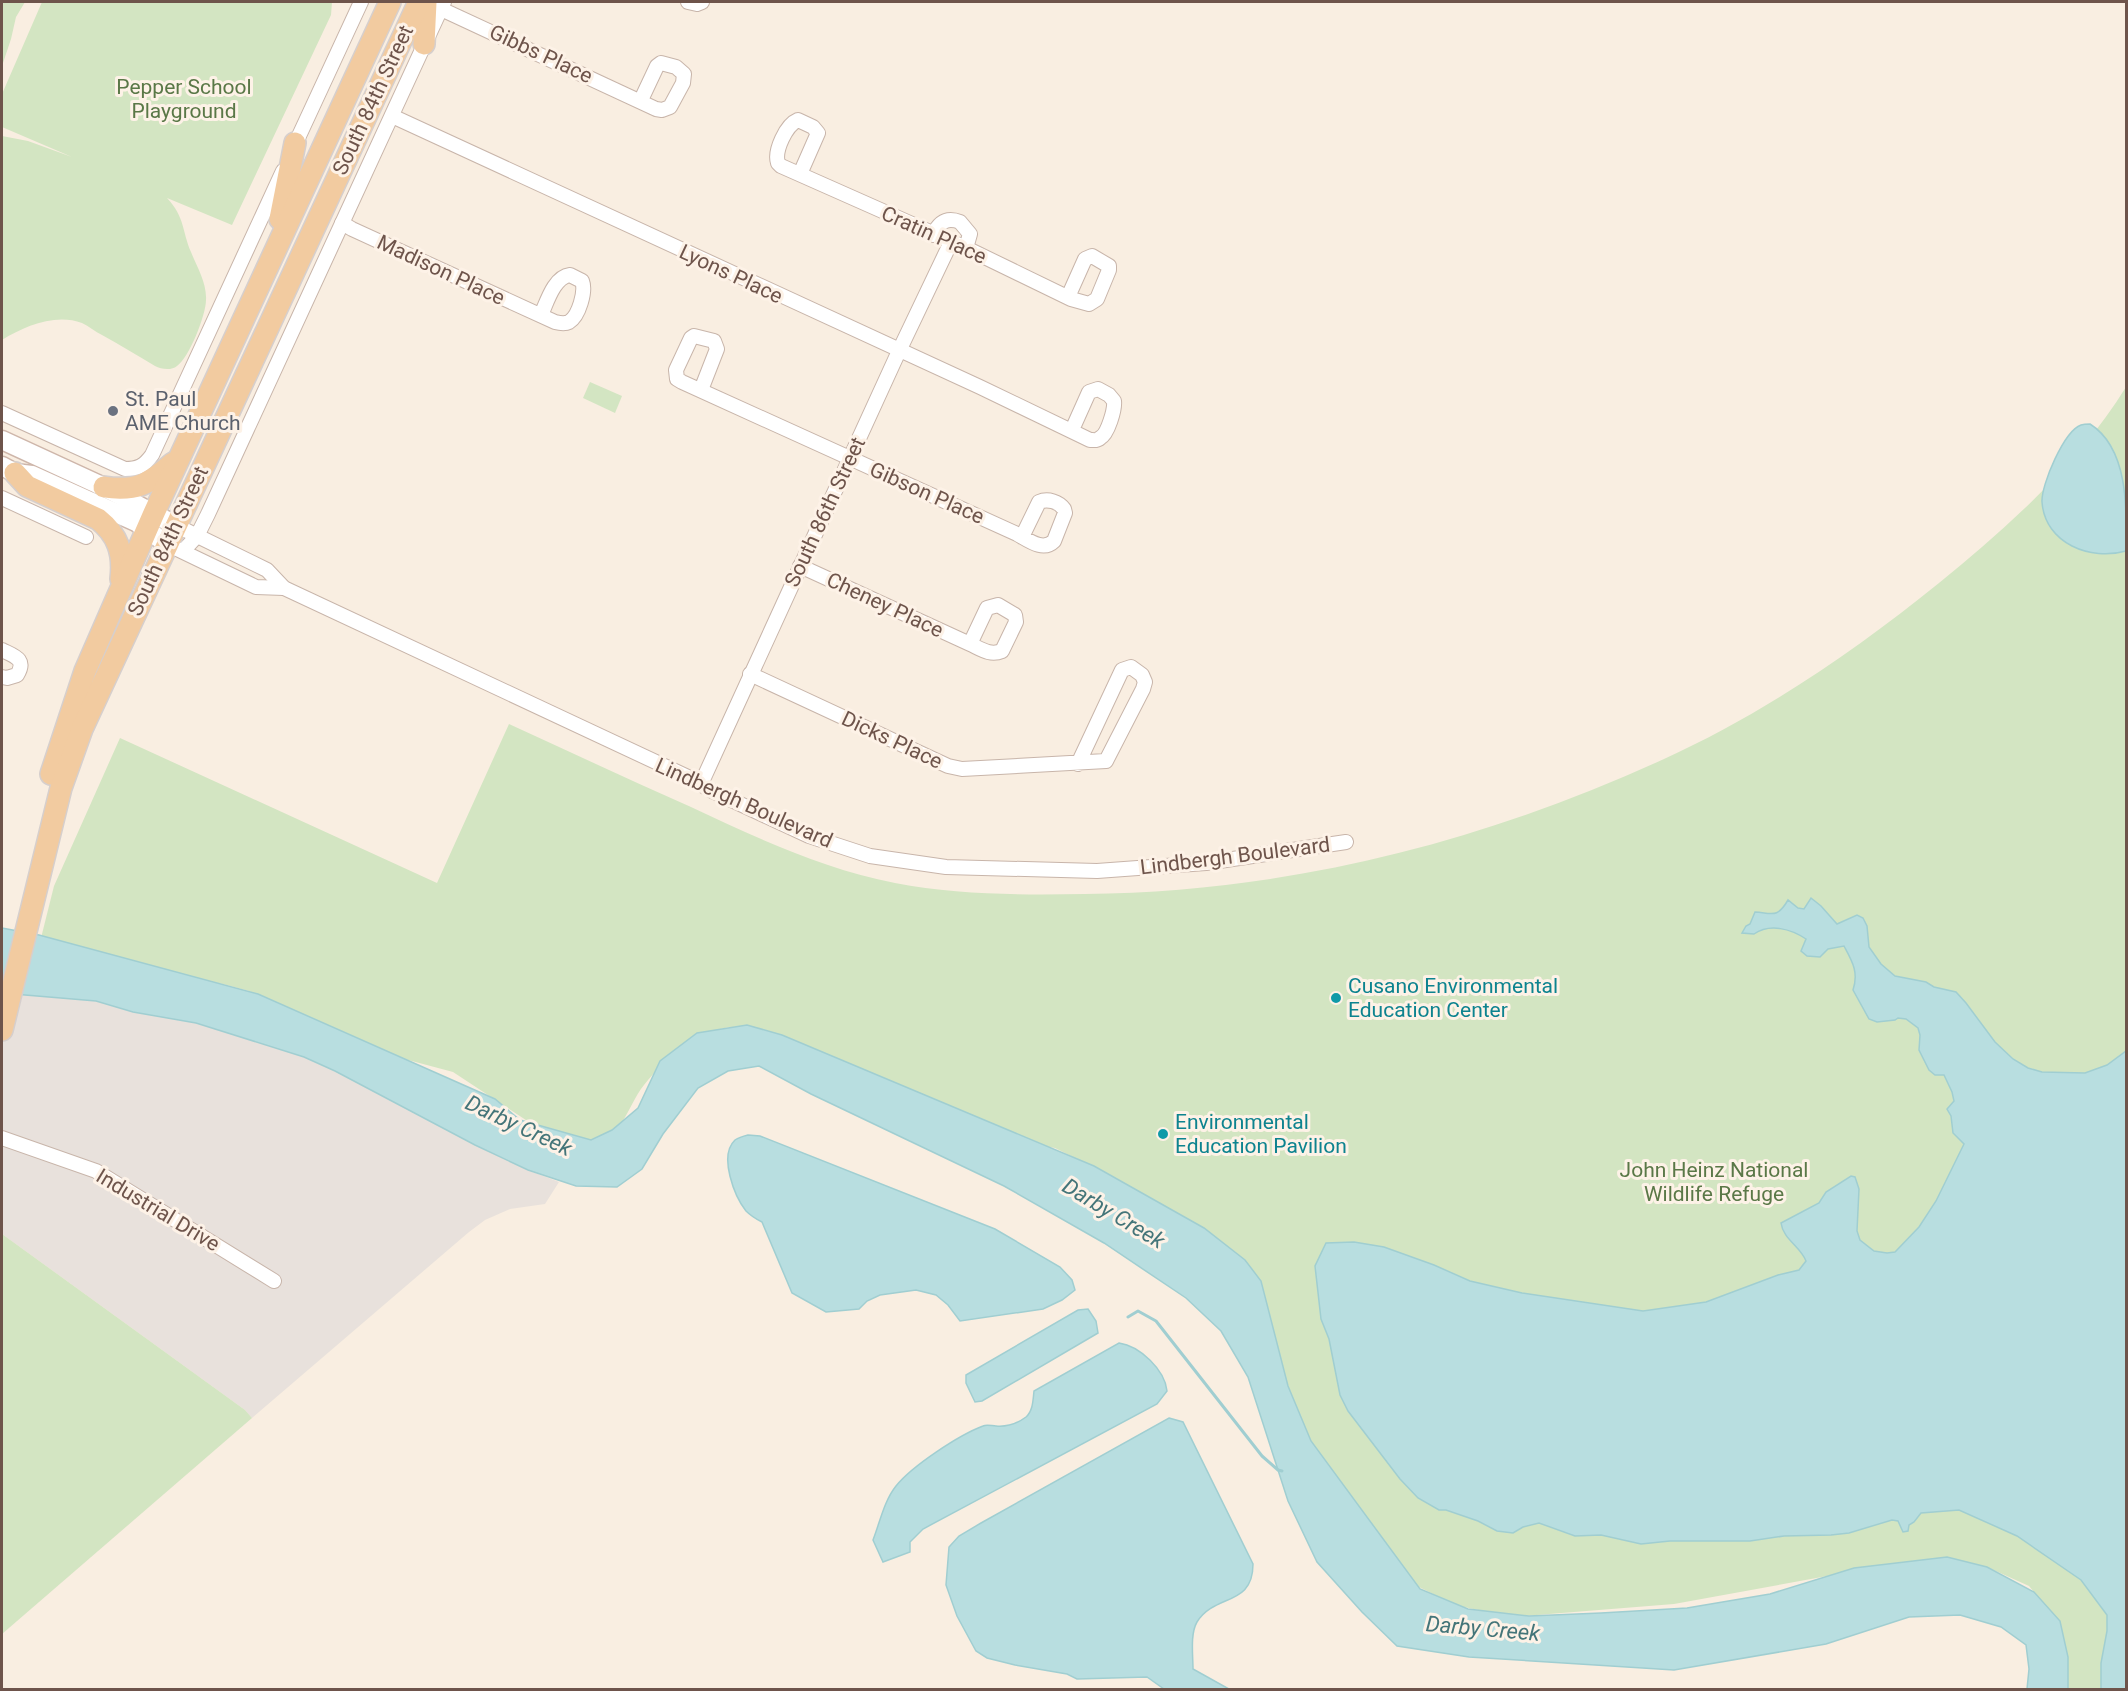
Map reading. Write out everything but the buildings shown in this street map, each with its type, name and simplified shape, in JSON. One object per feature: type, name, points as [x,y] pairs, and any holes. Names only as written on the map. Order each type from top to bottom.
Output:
[{"type":"main road","name":"South 84th Street","points":[[24,904],[46,790],[65,726],[85,671],[150,521],[390,2]]},
{"type":"main road","name":"South 84th Street","points":[[3,1023],[7,966],[24,904],[82,729],[175,548],[175,525],[419,2]]},
{"type":"main road","points":[[424,44],[437,4]]},
{"type":"main road","points":[[273,255],[295,143]]},
{"type":"main road","name":"Lindbergh Boulevard","points":[[2,440],[104,487],[150,521],[175,548]]},
{"type":"main road","points":[[104,487],[134,488],[148,483],[180,457]]},
{"type":"main road","points":[[8,470],[27,486],[98,519],[112,532],[119,544],[122,558],[120,590]]},
{"type":"main road","name":"Lindbergh Boulevard","points":[[8,470],[32,475],[136,522],[150,521],[175,525]]},
{"type":"street","points":[[2,413],[125,469],[140,468],[152,455],[361,2]]},
{"type":"street","points":[[688,2],[697,4],[702,2]]},
{"type":"street","name":"Gibbs Place","points":[[437,4],[641,100]]},
{"type":"street","name":"South 84th Street","points":[[175,548],[197,536],[424,44]]},
{"type":"street","name":"Lyons Place","points":[[392,116],[1072,430]]},
{"type":"street","name":"Cratin Place","points":[[800,174],[966,248],[1068,297]]},
{"type":"street","points":[[933,235],[936,227],[942,222],[949,219],[960,222],[970,234],[966,248]]},
{"type":"street","name":"Madison Place","points":[[342,223],[541,315]]},
{"type":"street","name":"South 86th Street","points":[[700,784],[951,242]]},
{"type":"street","name":"Gibson Place","points":[[701,390],[1022,537]]},
{"type":"street","points":[[2,498],[86,537]]},
{"type":"street","name":"Lindbergh Boulevard","points":[[175,525],[267,570],[284,588],[809,836],[870,856],[946,867],[1097,871],[1206,863],[1346,842]]},
{"type":"street","name":"Lindbergh Boulevard","points":[[175,548],[256,587],[284,588]]},
{"type":"street","name":"Cheney Place","points":[[800,566],[970,644]]},
{"type":"street","points":[[2,650],[16,656],[21,660],[21,664],[17,675],[7,678],[2,676]]},
{"type":"street","name":"Dicks Place","points":[[750,674],[954,768],[962,769],[1078,764],[1102,762],[1109,758],[1145,682],[1142,675],[1131,668],[1122,670],[1078,764]]},
{"type":"street","name":"Industrial Drive","points":[[2,1138],[96,1171],[274,1281]]},
{"type":"shaded area","points":[[23,994],[96,1001],[133,1012],[196,1023],[304,1057],[475,1145],[559,1182],[545,1204],[510,1209],[485,1220],[469,1232],[252,1418],[245,1410],[2,1234],[2,1030],[14,1027]]},
{"type":"green space","points":[[2,2],[25,2],[16,17],[2,66]]},
{"type":"green space","name":"Pepper School Playground","points":[[42,2],[332,2],[331,15],[232,225],[167,198],[180,218],[206,294],[203,316],[196,336],[182,361],[172,369],[155,366],[85,324],[72,320],[51,320],[40,323],[2,340],[2,136],[28,141],[72,157],[2,127],[2,94]]},
{"type":"green space","points":[[590,382],[622,396],[615,413],[583,398]]},
{"type":"green space","name":"John Heinz National Wildlife Refuge","points":[[2126,387],[2126,1689],[2066,1689],[2048,1609],[2029,1586],[1987,1567],[1953,1559],[1893,1564],[1674,1604],[1510,1617],[1455,1605],[1403,1579],[1352,1528],[1286,1394],[1097,1169],[1055,1148],[1039,1145],[746,1027],[716,1030],[688,1043],[676,1052],[644,1085],[620,1125],[598,1144],[538,1128],[453,1072],[367,1049],[249,991],[154,972],[40,942],[54,886],[120,738],[437,883],[509,724],[741,830],[816,861],[868,877],[942,890],[1013,894],[1085,894],[1160,891],[1235,884],[1309,873],[1454,838],[1595,789],[1664,759],[1737,722],[1807,680],[1875,633],[2017,516],[2087,442]]},
{"type":"green space","points":[[2,1234],[245,1410],[252,1418],[2,1634]]},
{"type":"water","points":[[2090,424],[2112,448],[2123,480],[2126,551],[2099,553],[2072,546],[2051,529],[2045,517],[2043,494],[2055,459],[2074,429]]},
{"type":"water","points":[[1811,898],[1837,924],[1857,915],[1863,918],[1867,926],[1869,947],[1881,964],[1895,976],[1926,982],[1934,987],[1956,992],[1995,1042],[2013,1059],[2028,1068],[2042,1072],[2085,1073],[2107,1065],[2126,1051],[2126,1689],[2101,1689],[2101,1663],[2107,1631],[2107,1615],[2081,1580],[2017,1536],[1959,1510],[1921,1513],[1909,1525],[1908,1531],[1903,1532],[1898,1521],[1892,1520],[1849,1533],[1784,1536],[1750,1541],[1670,1541],[1641,1544],[1601,1535],[1575,1536],[1539,1523],[1523,1527],[1513,1533],[1497,1531],[1478,1521],[1446,1510],[1439,1510],[1418,1498],[1400,1479],[1348,1411],[1340,1395],[1329,1339],[1321,1319],[1315,1266],[1326,1243],[1354,1242],[1384,1247],[1470,1281],[1522,1293],[1643,1311],[1706,1302],[1778,1275],[1799,1270],[1806,1261],[1785,1234],[1781,1223],[1819,1203],[1826,1192],[1851,1176],[1855,1177],[1859,1189],[1857,1231],[1860,1240],[1874,1251],[1895,1252],[1919,1227],[1936,1201],[1964,1144],[1953,1133],[1951,1116],[1947,1109],[1954,1101],[1952,1092],[1944,1075],[1935,1075],[1929,1070],[1919,1050],[1918,1028],[1906,1019],[1898,1018],[1877,1022],[1869,1019],[1853,990],[1855,972],[1844,946],[1828,949],[1820,957],[1807,956],[1801,951],[1806,939],[1794,932],[1774,928],[1754,934],[1742,933],[1750,924],[1755,912],[1774,914],[1781,910],[1788,900],[1798,908],[1804,909]]},
{"type":"water","name":"Darby Creek","points":[[2,928],[39,935],[258,994],[495,1099],[520,1120],[591,1140],[612,1130],[638,1108],[660,1061],[697,1033],[747,1025],[782,1035],[1094,1166],[1204,1228],[1245,1260],[1261,1281],[1288,1386],[1311,1441],[1420,1589],[1468,1609],[1529,1616],[1687,1608],[1770,1594],[1854,1568],[1947,1557],[1987,1567],[2034,1592],[2060,1621],[2068,1657],[2068,1689],[2027,1689],[2029,1669],[2026,1645],[2001,1627],[1960,1615],[1909,1617],[1826,1644],[1674,1670],[1469,1657],[1397,1646],[1362,1612],[1317,1562],[1288,1501],[1248,1377],[1221,1331],[1186,1298],[1104,1243],[1004,1186],[811,1094],[759,1066],[728,1071],[698,1088],[663,1134],[642,1169],[617,1187],[576,1186],[528,1170],[475,1145],[304,1057],[196,1023],[133,1012],[96,1001],[2,993]]},
{"type":"water","points":[[748,1135],[760,1136],[995,1229],[1060,1267],[1072,1280],[1075,1290],[1062,1300],[1043,1309],[960,1321],[948,1305],[936,1295],[916,1290],[880,1295],[867,1301],[859,1309],[826,1312],[792,1293],[762,1222],[746,1211],[733,1187],[728,1166],[730,1147],[735,1140]]},
{"type":"water","points":[[1088,1309],[1096,1321],[1098,1333],[982,1401],[975,1402],[966,1383],[966,1375],[1078,1310]]},
{"type":"water","points":[[1119,1343],[1143,1354],[1162,1375],[1167,1391],[1157,1404],[923,1529],[910,1542],[910,1552],[883,1562],[873,1540],[888,1498],[903,1478],[936,1452],[973,1430],[986,1425],[1008,1425],[1023,1419],[1031,1409],[1034,1391]]},
{"type":"water","points":[[1169,1418],[1183,1422],[1253,1564],[1247,1587],[1240,1594],[1205,1613],[1197,1622],[1193,1632],[1193,1669],[1229,1689],[1164,1689],[1147,1677],[1077,1679],[1067,1674],[987,1658],[976,1651],[957,1616],[946,1585],[949,1547],[959,1536],[981,1523]]},
{"type":"waterway","points":[[1128,1317],[1138,1311],[1156,1321],[1262,1456],[1282,1471]]},
{"type":"place","name":"St. Paul AME Church","points":[[113,411]]},
{"type":"place","name":"Cusano Environmental Education Center","points":[[1336,998]]},
{"type":"place","name":"Environmental Education Pavilion","points":[[1163,1134]]}]
